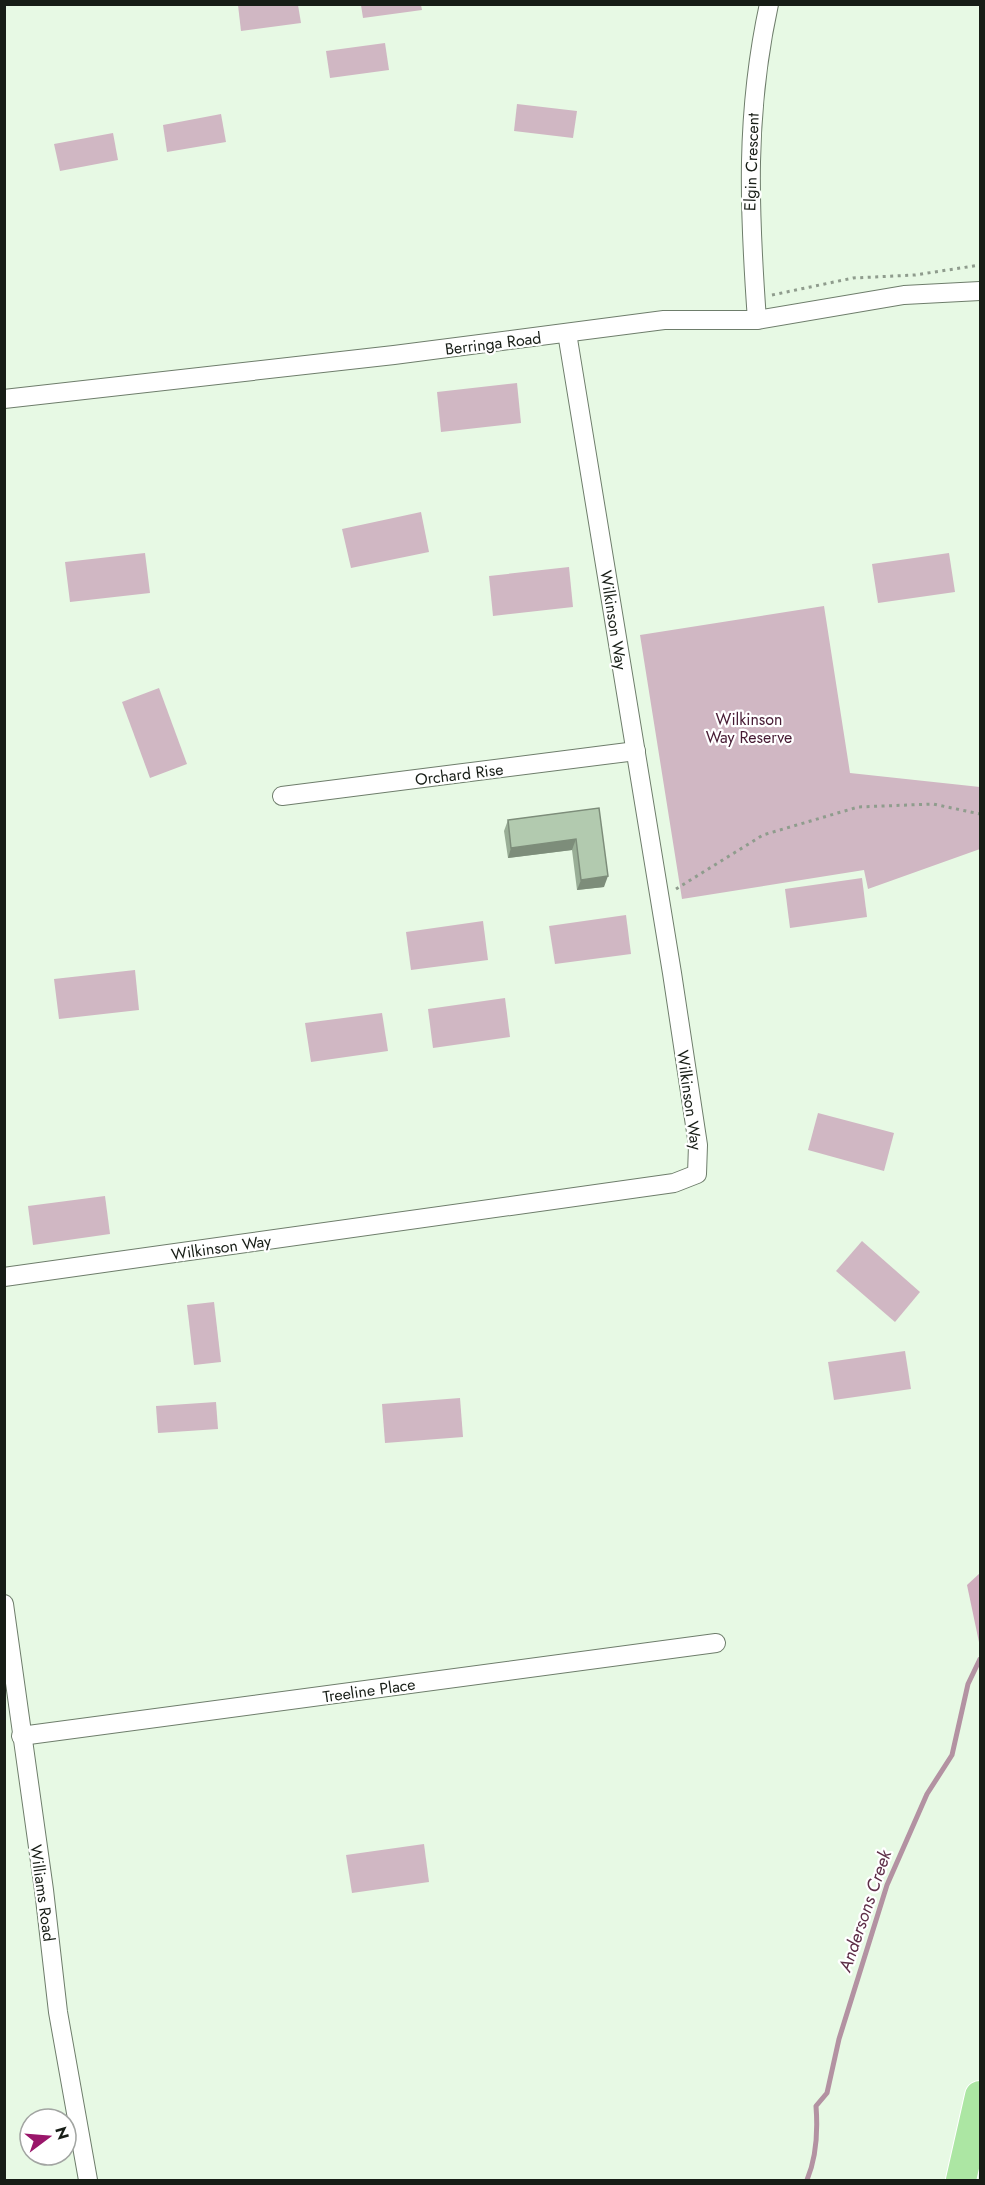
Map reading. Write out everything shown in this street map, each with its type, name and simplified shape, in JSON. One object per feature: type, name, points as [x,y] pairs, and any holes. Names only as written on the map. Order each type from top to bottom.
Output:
[{"type":"main road","points":[[961,2181],[981,2096]]},
{"type":"street","name":"Elgin Crescent","points":[[757,320],[750,219],[751,133],[756,78],[769,4]]},
{"type":"street","name":"Berringa Road","points":[[4,399],[664,320],[757,320],[800,315],[893,296],[981,291]]},
{"type":"street","name":"Wilkinson Way","points":[[4,1277],[674,1183],[698,1174],[698,1145],[660,899],[567,333]]},
{"type":"street","name":"Orchard Rise","points":[[282,796],[636,751]]},
{"type":"street","name":"Williams Road","points":[[4,1604],[44,1890],[58,2012],[88,2181]]},
{"type":"street","name":"Treeline Place","points":[[21,1736],[716,1643]]},
{"type":"path","points":[[755,298],[854,278],[915,274],[981,265]]},
{"type":"path","points":[[660,899],[764,835],[858,807],[933,804],[981,814]]},
{"type":"green space","points":[[238,5],[298,5],[301,23],[241,31]]},
{"type":"green space","points":[[361,5],[421,5],[422,10],[363,18]]},
{"type":"green space","points":[[385,43],[389,70],[330,78],[326,51]]},
{"type":"green space","points":[[517,104],[577,111],[573,138],[514,131]]},
{"type":"green space","points":[[221,114],[226,142],[167,152],[163,125]]},
{"type":"green space","points":[[113,133],[118,160],[60,171],[54,144]]},
{"type":"green space","points":[[517,383],[521,423],[441,432],[437,392]]},
{"type":"green space","points":[[421,512],[429,552],[351,568],[342,529]]},
{"type":"green space","points":[[145,553],[150,593],[70,602],[65,562]]},
{"type":"green space","points":[[949,553],[955,592],[878,603],[872,564]]},
{"type":"green space","points":[[569,567],[573,607],[493,616],[489,576]]},
{"type":"green space","name":"Wilkinson Way Reserve","points":[[824,606],[850,773],[980,787],[980,849],[868,889],[864,870],[682,899],[640,635]]},
{"type":"green space","points":[[159,688],[187,764],[150,778],[122,702]]},
{"type":"green space","points":[[862,878],[867,917],[790,928],[785,889]]},
{"type":"green space","points":[[626,915],[631,954],[555,964],[549,926]]},
{"type":"green space","points":[[483,921],[488,960],[411,970],[406,932]]},
{"type":"green space","points":[[135,970],[139,1010],[59,1019],[54,979]]},
{"type":"green space","points":[[505,998],[510,1037],[433,1048],[428,1009]]},
{"type":"green space","points":[[382,1013],[388,1051],[311,1062],[305,1023]]},
{"type":"green space","points":[[818,1113],[894,1133],[884,1171],[808,1150]]},
{"type":"green space","points":[[105,1196],[110,1234],[33,1245],[28,1206]]},
{"type":"green space","points":[[862,1241],[920,1292],[895,1322],[836,1271]]},
{"type":"green space","points":[[214,1302],[221,1362],[194,1365],[187,1305]]},
{"type":"green space","points":[[905,1351],[911,1389],[834,1400],[828,1362]]},
{"type":"green space","points":[[460,1398],[463,1437],[385,1443],[382,1404]]},
{"type":"green space","points":[[216,1402],[218,1429],[158,1433],[156,1406]]},
{"type":"green space","points":[[424,1844],[429,1882],[352,1893],[346,1855]]},
{"type":"shaded area","points":[[980,1573],[980,1647],[967,1585]]},
{"type":"building","points":[[599,808],[608,876],[581,880],[576,839],[511,848],[508,820]]},
{"type":"waterway","name":"Andersons Creek","points":[[807,2180],[816,2144],[816,2106],[827,2093],[839,2039],[887,1885],[927,1794],[952,1755],[968,1684],[980,1659]]}]
